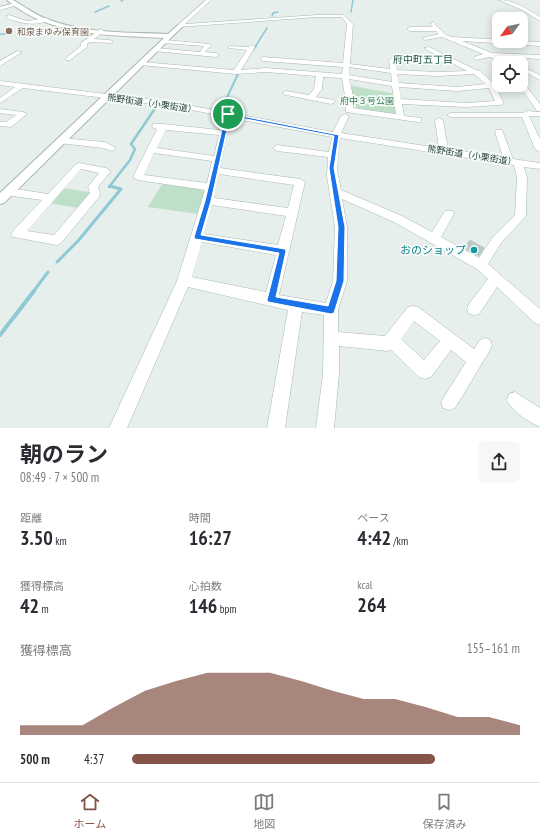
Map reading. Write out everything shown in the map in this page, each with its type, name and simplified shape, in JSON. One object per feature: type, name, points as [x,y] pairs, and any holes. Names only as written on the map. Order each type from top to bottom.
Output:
[{"type":"street","points":[[0,200],[180,26],[209,0]]},
{"type":"street","points":[[501,0],[524,9],[540,19]]},
{"type":"street","points":[[0,9],[12,1],[46,20],[77,30],[168,39],[208,45],[201,54]]},
{"type":"street","points":[[180,26],[317,16],[343,16],[350,24],[345,76],[345,84],[349,96],[349,110],[418,120]]},
{"type":"street","points":[[9,18],[35,23],[46,20]]},
{"type":"street","points":[[410,29],[435,27],[443,35],[465,42],[492,55]]},
{"type":"street","points":[[78,60],[65,59],[85,46],[83,44],[101,32]]},
{"type":"street","points":[[425,38],[443,35]]},
{"type":"street","points":[[462,35],[465,42]]},
{"type":"street","points":[[88,40],[110,42]]},
{"type":"street","points":[[450,47],[465,42],[539,45]]},
{"type":"street","points":[[235,47],[251,48],[240,61],[236,72]]},
{"type":"street","points":[[427,48],[478,72],[492,86]]},
{"type":"street","points":[[156,50],[216,55]]},
{"type":"street","points":[[0,64],[15,53]]},
{"type":"street","points":[[476,58],[492,55],[540,57]]},
{"type":"street","points":[[257,71],[264,57],[346,65],[394,72],[436,74],[478,72]]},
{"type":"street","points":[[400,118],[392,60],[453,60]]},
{"type":"street","points":[[142,64],[236,72],[257,71],[320,74],[345,76],[396,85],[457,89],[492,86]]},
{"type":"street","points":[[528,71],[539,76]]},
{"type":"street","points":[[317,94],[320,74]]},
{"type":"street","points":[[528,80],[539,76]]},
{"type":"street","name":"熊野街道（小栗街道）","points":[[0,83],[141,100],[228,114],[337,135],[540,166]]},
{"type":"street","points":[[0,101],[21,86]]},
{"type":"street","points":[[528,90],[537,100],[540,109]]},
{"type":"street","points":[[398,102],[466,105],[500,103],[495,92]]},
{"type":"street","points":[[291,93],[317,94],[331,102]]},
{"type":"street","points":[[0,111],[23,114],[8,125],[0,124]]},
{"type":"street","points":[[118,428],[184,281],[208,201],[228,114]]},
{"type":"street","points":[[451,115],[540,114]]},
{"type":"street","points":[[525,115],[540,149]]},
{"type":"street","points":[[325,428],[331,374],[331,310],[340,281],[341,227],[332,168],[337,135],[340,124],[345,116]]},
{"type":"street","points":[[437,124],[444,151]]},
{"type":"street","points":[[211,187],[138,177],[151,150],[159,126],[223,133]]},
{"type":"street","points":[[482,265],[497,240],[520,216],[522,178],[499,132]]},
{"type":"street","points":[[62,141],[105,145],[112,148]]},
{"type":"street","points":[[277,148],[294,147],[334,155]]},
{"type":"street","points":[[151,150],[300,182],[271,300]]},
{"type":"street","points":[[79,166],[106,171],[93,187],[95,194],[57,240],[17,234],[50,198],[79,166]]},
{"type":"street","points":[[9,192],[50,198]]},
{"type":"street","points":[[336,192],[398,219],[482,265],[540,318]]},
{"type":"street","points":[[208,201],[292,213]]},
{"type":"street","points":[[434,238],[449,214]]},
{"type":"street","points":[[197,237],[283,251]]},
{"type":"street","points":[[474,308],[493,282],[497,280]]},
{"type":"street","points":[[184,281],[296,305],[331,310]]},
{"type":"street","points":[[276,428],[296,305]]},
{"type":"street","points":[[331,338],[388,344],[413,312],[476,360]]},
{"type":"street","points":[[391,340],[425,371],[450,340]]},
{"type":"street","points":[[449,402],[486,345]]},
{"type":"street","points":[[515,400],[540,418]]},
{"type":"green space","name":"府中３号公園","points":[[348,85],[396,94],[399,116],[356,110],[354,98]]},
{"type":"green space","points":[[162,184],[202,189],[204,192],[198,214],[148,207]]},
{"type":"green space","points":[[63,188],[89,192],[90,195],[79,208],[49,203]]},
{"type":"building","points":[[470,240],[484,248],[479,256],[464,248]]},
{"type":"waterway","points":[[351,12],[353,0]]},
{"type":"waterway","points":[[95,12],[109,6]]},
{"type":"waterway","points":[[272,16],[273,13],[278,12]]},
{"type":"waterway","points":[[255,47],[267,28]]},
{"type":"waterway","points":[[0,34],[8,34]]},
{"type":"waterway","points":[[253,50],[256,46]]},
{"type":"waterway","points":[[222,108],[238,74]]},
{"type":"waterway","points":[[110,187],[130,160],[135,149],[131,144],[156,107]]},
{"type":"waterway","points":[[220,111],[222,107]]},
{"type":"waterway","points":[[57,262],[78,241],[121,189],[110,186]]},
{"type":"waterway","points":[[33,292],[48,272]]},
{"type":"waterway","points":[[0,335],[34,291]]},
{"type":"place","name":"和泉まゆみ保育園","points":[[9,31]]},
{"type":"place","name":"おのショップ","points":[[474,250]]},
{"type":"district","name":"府中町五丁目","points":[[423,59]]},
{"type":"route","points":[[228,114],[337,135],[332,168],[341,227],[340,281],[331,310],[271,300],[283,251],[197,237],[208,201],[228,114]]}]
